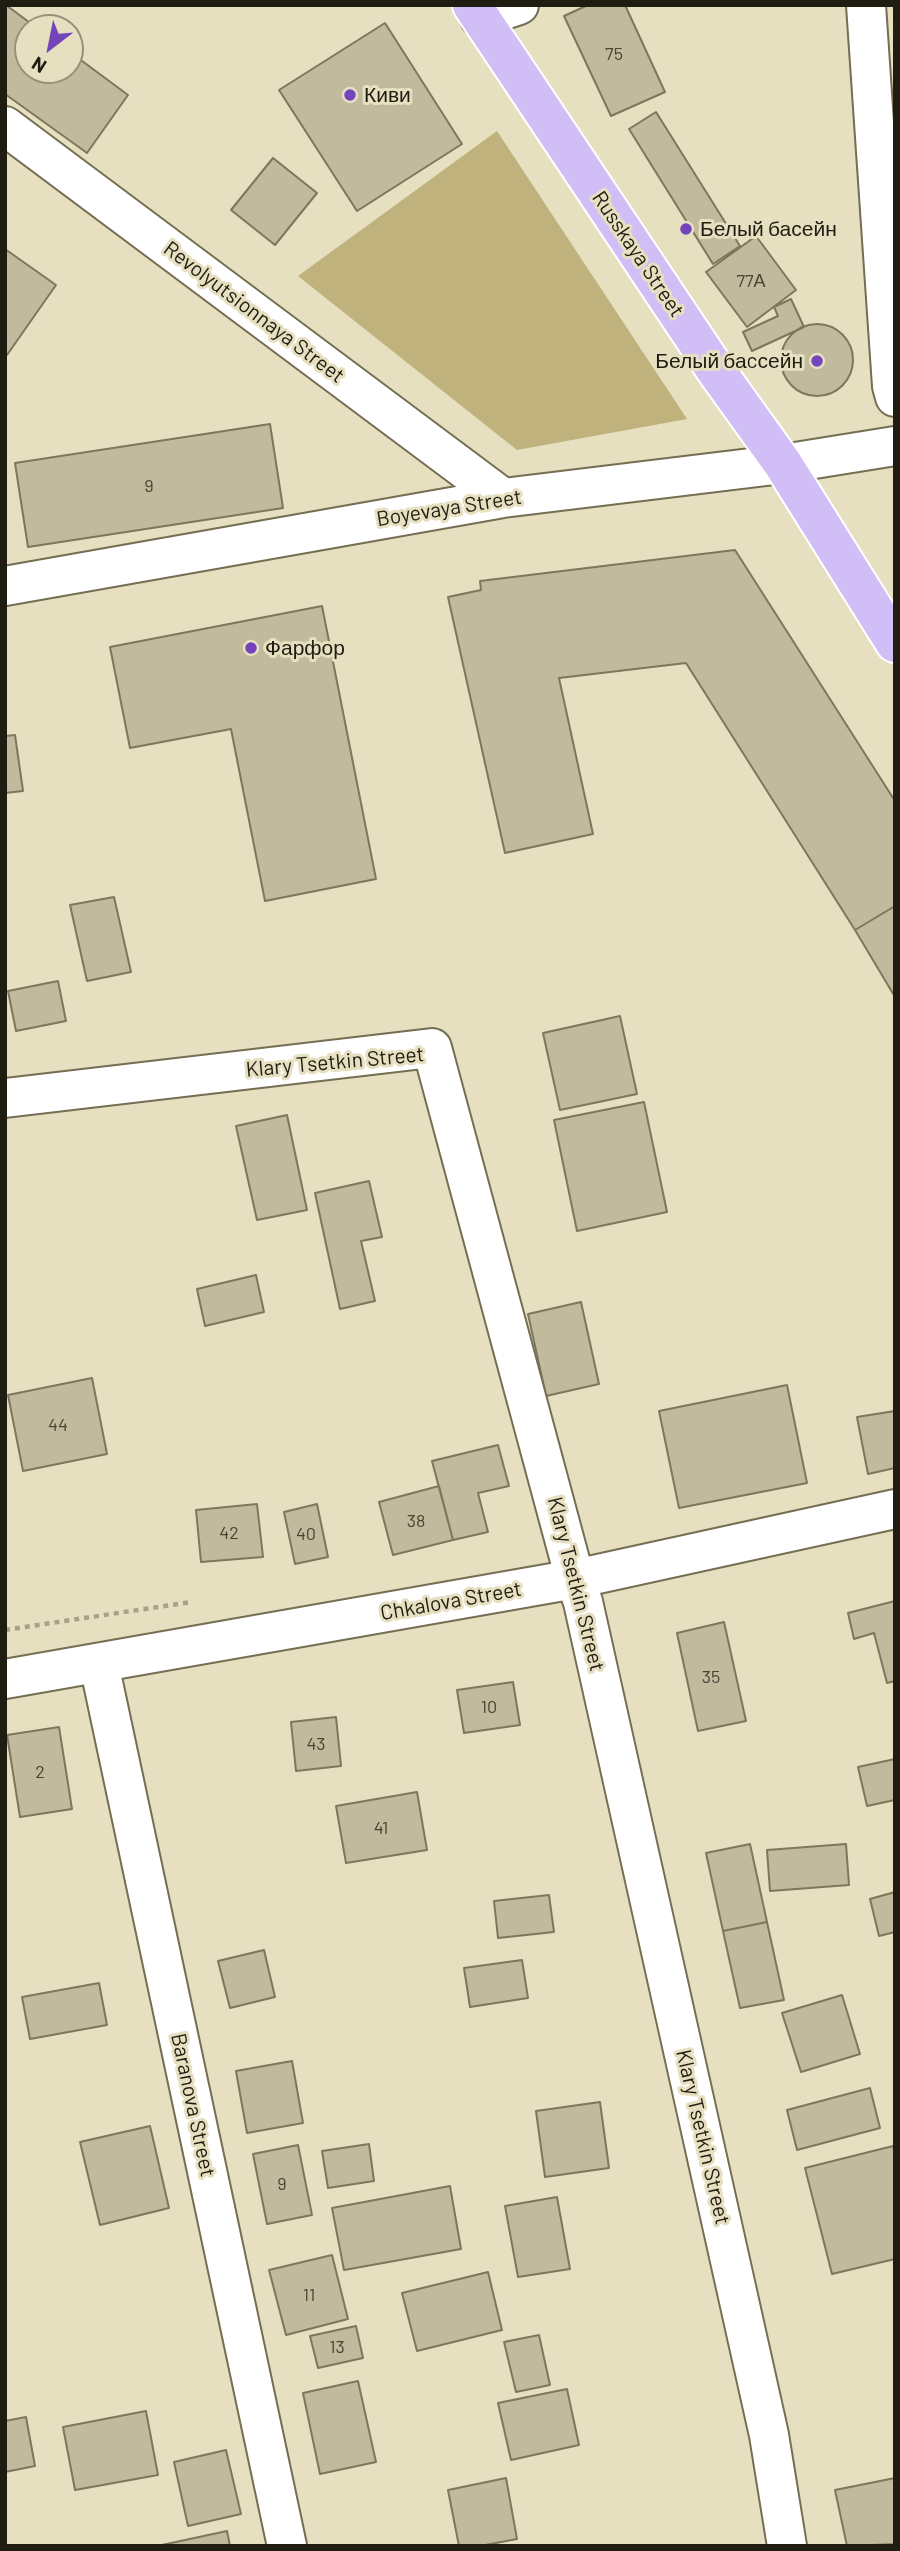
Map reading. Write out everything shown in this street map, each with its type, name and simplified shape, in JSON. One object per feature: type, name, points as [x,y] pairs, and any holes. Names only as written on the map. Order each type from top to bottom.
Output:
[{"type":"main road","name":"Russkaya Street","points":[[476,12],[717,372],[783,464],[895,643]]},
{"type":"street","points":[[476,12],[519,5]]},
{"type":"street","points":[[866,5],[893,391]]},
{"type":"street","name":"Revolyutsionnaya Street","points":[[5,126],[503,498]]},
{"type":"street","name":"Boyevaya Street","points":[[5,586],[503,498],[783,464],[895,446]]},
{"type":"street","name":"Klary Tsetkin Street","points":[[5,1098],[432,1048],[586,1616],[769,2435],[787,2546]]},
{"type":"street","name":"Chkalova Street","points":[[5,1679],[575,1579],[895,1509]]},
{"type":"street","name":"Baranova Street","points":[[100,1664],[287,2546]]},
{"type":"shaded area","points":[[497,131],[687,419],[517,450],[298,276]]},
{"type":"building","points":[[6,5],[18,14],[14,14],[14,84],[84,84],[84,62],[128,95],[87,153],[5,94]]},
{"type":"building","points":[[588,5],[625,5],[665,92],[611,116],[564,16]]},
{"type":"building","name":"Киви","points":[[385,23],[462,144],[357,211],[279,90]]},
{"type":"building","points":[[656,112],[740,246],[713,264],[629,129]]},
{"type":"building","points":[[273,158],[317,193],[275,245],[231,210]]},
{"type":"building","points":[[756,236],[796,290],[747,327],[706,272]]},
{"type":"building","points":[[5,249],[56,285],[7,355],[5,353]]},
{"type":"building","points":[[791,299],[804,327],[752,351],[743,332],[778,316],[774,307]]},
{"type":"building","name":"Белый баcсейн","points":[[817,324],[837,330],[847,340],[853,360],[847,380],[837,390],[817,396],[797,390],[787,380],[781,360],[787,340],[797,330]]},
{"type":"building","points":[[270,424],[283,508],[28,547],[15,463]]},
{"type":"building","points":[[735,550],[895,801],[895,906],[855,930],[686,663],[559,678],[593,834],[505,853],[448,597],[481,590],[480,581]]},
{"type":"building","points":[[322,606],[376,879],[265,901],[231,729],[130,748],[110,647]]},
{"type":"building","points":[[15,735],[23,791],[5,793],[5,736]]},
{"type":"building","points":[[114,897],[131,972],[87,981],[70,905]]},
{"type":"building","points":[[895,906],[895,997],[855,930]]},
{"type":"building","points":[[58,981],[66,1021],[16,1031],[8,991]]},
{"type":"building","points":[[620,1016],[637,1094],[560,1110],[543,1033]]},
{"type":"building","points":[[644,1102],[667,1212],[577,1231],[554,1120]]},
{"type":"building","points":[[287,1115],[307,1210],[257,1220],[236,1126]]},
{"type":"building","points":[[369,1181],[382,1237],[361,1241],[375,1301],[340,1309],[315,1193]]},
{"type":"building","points":[[256,1275],[264,1312],[205,1326],[197,1289]]},
{"type":"building","points":[[581,1302],[599,1384],[546,1396],[528,1314]]},
{"type":"building","points":[[92,1378],[107,1454],[23,1471],[8,1395]]},
{"type":"building","points":[[787,1385],[807,1483],[679,1508],[659,1411]]},
{"type":"building","points":[[895,1411],[895,1468],[868,1474],[857,1417]]},
{"type":"building","points":[[498,1445],[509,1486],[478,1493],[488,1532],[453,1540],[432,1461]]},
{"type":"building","points":[[439,1486],[453,1540],[393,1555],[379,1502]]},
{"type":"building","points":[[257,1504],[263,1557],[201,1562],[196,1510]]},
{"type":"building","points":[[317,1504],[328,1557],[295,1564],[284,1512]]},
{"type":"building","points":[[895,1601],[895,1681],[887,1683],[874,1633],[854,1639],[848,1613]]},
{"type":"building","points":[[724,1622],[746,1721],[698,1731],[677,1633]]},
{"type":"building","points":[[513,1682],[520,1725],[464,1733],[457,1690]]},
{"type":"building","points":[[336,1717],[341,1766],[296,1771],[291,1722]]},
{"type":"building","points":[[59,1727],[72,1809],[20,1817],[7,1735]]},
{"type":"building","points":[[895,1759],[895,1800],[867,1806],[858,1767]]},
{"type":"building","points":[[417,1792],[427,1850],[346,1863],[336,1806]]},
{"type":"building","points":[[750,1844],[767,1922],[723,1931],[706,1853]]},
{"type":"building","points":[[846,1844],[849,1885],[770,1891],[767,1850]]},
{"type":"building","points":[[895,1892],[895,1932],[879,1936],[870,1899]]},
{"type":"building","points":[[549,1895],[554,1932],[498,1938],[494,1901]]},
{"type":"building","points":[[767,1922],[784,2000],[740,2008],[723,1931]]},
{"type":"building","points":[[264,1950],[275,1997],[230,2008],[218,1961]]},
{"type":"building","points":[[522,1960],[528,1998],[470,2007],[464,1968]]},
{"type":"building","points":[[99,1983],[107,2025],[30,2039],[22,1997]]},
{"type":"building","points":[[842,1995],[860,2054],[801,2072],[782,2013]]},
{"type":"building","points":[[292,2061],[303,2123],[247,2133],[236,2071]]},
{"type":"building","points":[[870,2088],[880,2128],[797,2150],[787,2110]]},
{"type":"building","points":[[600,2102],[609,2168],[545,2177],[536,2111]]},
{"type":"building","points":[[150,2126],[169,2208],[100,2225],[80,2142]]},
{"type":"building","points":[[369,2144],[374,2181],[328,2188],[322,2151]]},
{"type":"building","points":[[298,2145],[312,2215],[267,2224],[253,2154]]},
{"type":"building","points":[[893,2146],[895,2259],[832,2274],[805,2168]]},
{"type":"building","points":[[450,2186],[461,2249],[344,2270],[332,2208]]},
{"type":"building","points":[[557,2197],[570,2269],[518,2277],[505,2206]]},
{"type":"building","points":[[332,2255],[348,2319],[286,2335],[269,2270]]},
{"type":"building","points":[[488,2272],[502,2330],[417,2351],[402,2293]]},
{"type":"building","points":[[356,2326],[363,2358],[318,2368],[310,2336]]},
{"type":"building","points":[[539,2335],[550,2385],[516,2392],[504,2342]]},
{"type":"building","points":[[358,2381],[376,2462],[320,2474],[303,2393]]},
{"type":"building","points":[[567,2389],[579,2445],[511,2460],[498,2403]]},
{"type":"building","points":[[146,2411],[158,2475],[75,2490],[63,2427]]},
{"type":"building","points":[[26,2417],[35,2466],[5,2472],[5,2421]]},
{"type":"building","points":[[226,2450],[241,2514],[188,2526],[174,2462]]},
{"type":"building","points":[[506,2478],[517,2539],[480,2546],[459,2546],[448,2490]]},
{"type":"building","points":[[895,2478],[895,2544],[847,2546],[835,2490]]},
{"type":"building","points":[[227,2531],[230,2546],[157,2546]]},
{"type":"place","name":"Киви","points":[[350,95]]},
{"type":"place","name":"Белый басейн","points":[[686,229]]},
{"type":"place","name":"Белый баcсейн","points":[[817,361]]},
{"type":"place","name":"Фарфор","points":[[251,648]]}]
